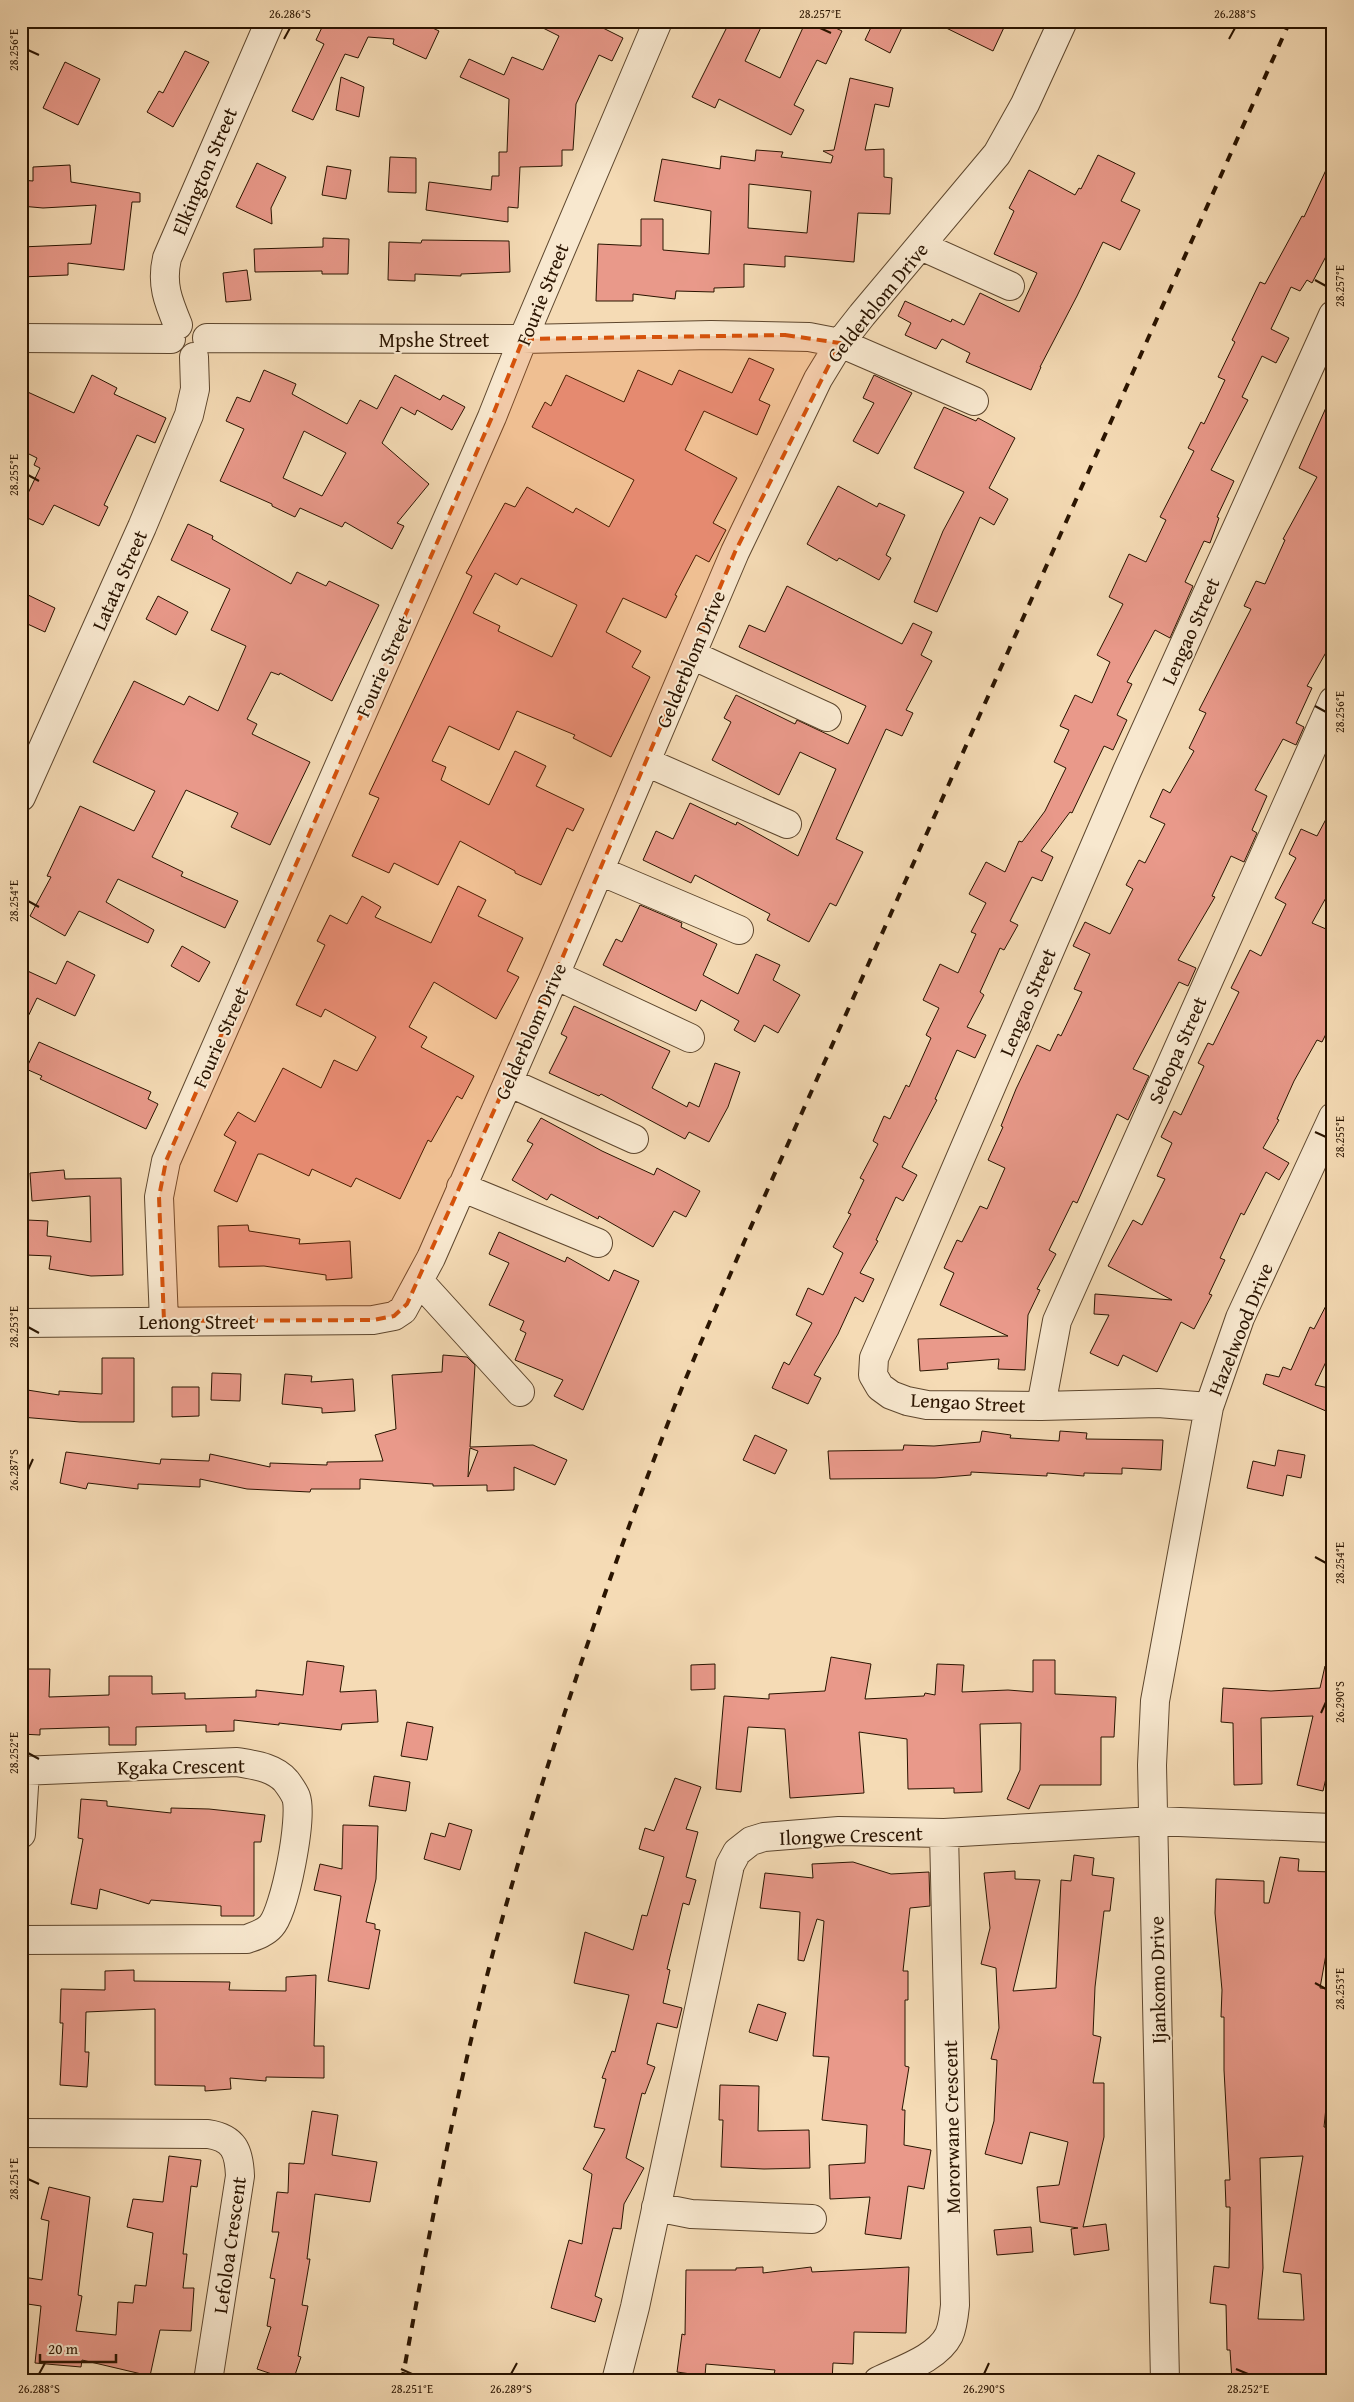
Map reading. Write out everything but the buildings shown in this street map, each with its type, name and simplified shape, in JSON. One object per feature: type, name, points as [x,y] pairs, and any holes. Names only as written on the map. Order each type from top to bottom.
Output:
[{"type":"street","name":"Elkington Street","points":[[174,332],[164,285],[167,258],[270,21]]},
{"type":"street","name":"Fourie Street","points":[[164,1321],[159,1197],[166,1161],[492,417],[522,339],[658,21]]},
{"type":"street","name":"Gelderblom Drive","points":[[374,1320],[394,1316],[402,1310],[419,1281],[555,975],[735,552],[818,379],[840,343],[997,154],[1010,132],[1062,21]]},
{"type":"street","points":[[921,246],[1010,286]]},
{"type":"street","name":"Lengao Street","points":[[1209,1407],[1158,1403],[1041,1406],[927,1404],[907,1401],[891,1395],[880,1386],[873,1375],[874,1358],[1127,771],[1333,315]]},
{"type":"street","points":[[21,338],[174,332],[190,321],[202,326],[200,347]]},
{"type":"street","name":"Mpshe Street","points":[[200,347],[522,339],[775,335],[809,337],[840,343],[974,401]]},
{"type":"street","name":"Latata Street","points":[[21,797],[142,527],[189,414],[195,389],[200,347]]},
{"type":"street","points":[[692,655],[827,716]]},
{"type":"street","name":"Sebopa Street","points":[[1041,1406],[1057,1321],[1333,701]]},
{"type":"street","points":[[646,762],[786,824]]},
{"type":"street","points":[[600,870],[739,930]]},
{"type":"street","points":[[555,975],[690,1038]]},
{"type":"street","points":[[508,1082],[634,1139]]},
{"type":"street","name":"Hazelwood Drive","points":[[1178,1582],[1209,1407],[1240,1318],[1333,1117]]},
{"type":"street","points":[[461,1187],[598,1243]]},
{"type":"street","points":[[419,1281],[520,1392]]},
{"type":"street","name":"Lenong Street","points":[[21,1323],[374,1320]]},
{"type":"street","name":"Ijankomo Drive","points":[[1165,2381],[1154,1821],[1154,1701],[1178,1582]]},
{"type":"street","name":"Kgaka Crescent","points":[[21,1940],[247,1939],[260,1934],[270,1926],[284,1898],[298,1816],[296,1798],[286,1781],[270,1769],[258,1765],[237,1762],[23,1771]]},
{"type":"street","points":[[21,1834],[23,1771]]},
{"type":"street","name":"Ilongwe Crescent","points":[[616,2381],[656,2208],[730,1865],[737,1852],[750,1841],[764,1837],[839,1831],[944,1832],[1154,1821],[1333,1828]]},
{"type":"street","name":"Mororwane Crescent","points":[[878,2381],[940,2348],[949,2336],[954,2313],[944,1832]]},
{"type":"street","name":"Lefoloa Crescent","points":[[21,2133],[208,2134],[220,2136],[233,2146],[240,2162],[240,2176],[208,2381]]},
{"type":"street","points":[[656,2208],[692,2214],[812,2218]]},
{"type":"highlighted area","points":[[785,335],[840,343],[735,552],[555,975],[407,1304],[394,1316],[373,1320],[164,1321],[159,1197],[166,1161],[492,417],[523,339]]},
{"type":"railway","points":[[402,2381],[449,2136],[492,1955],[564,1716],[603,1598],[646,1481],[686,1377],[745,1240],[1290,21]]}]
